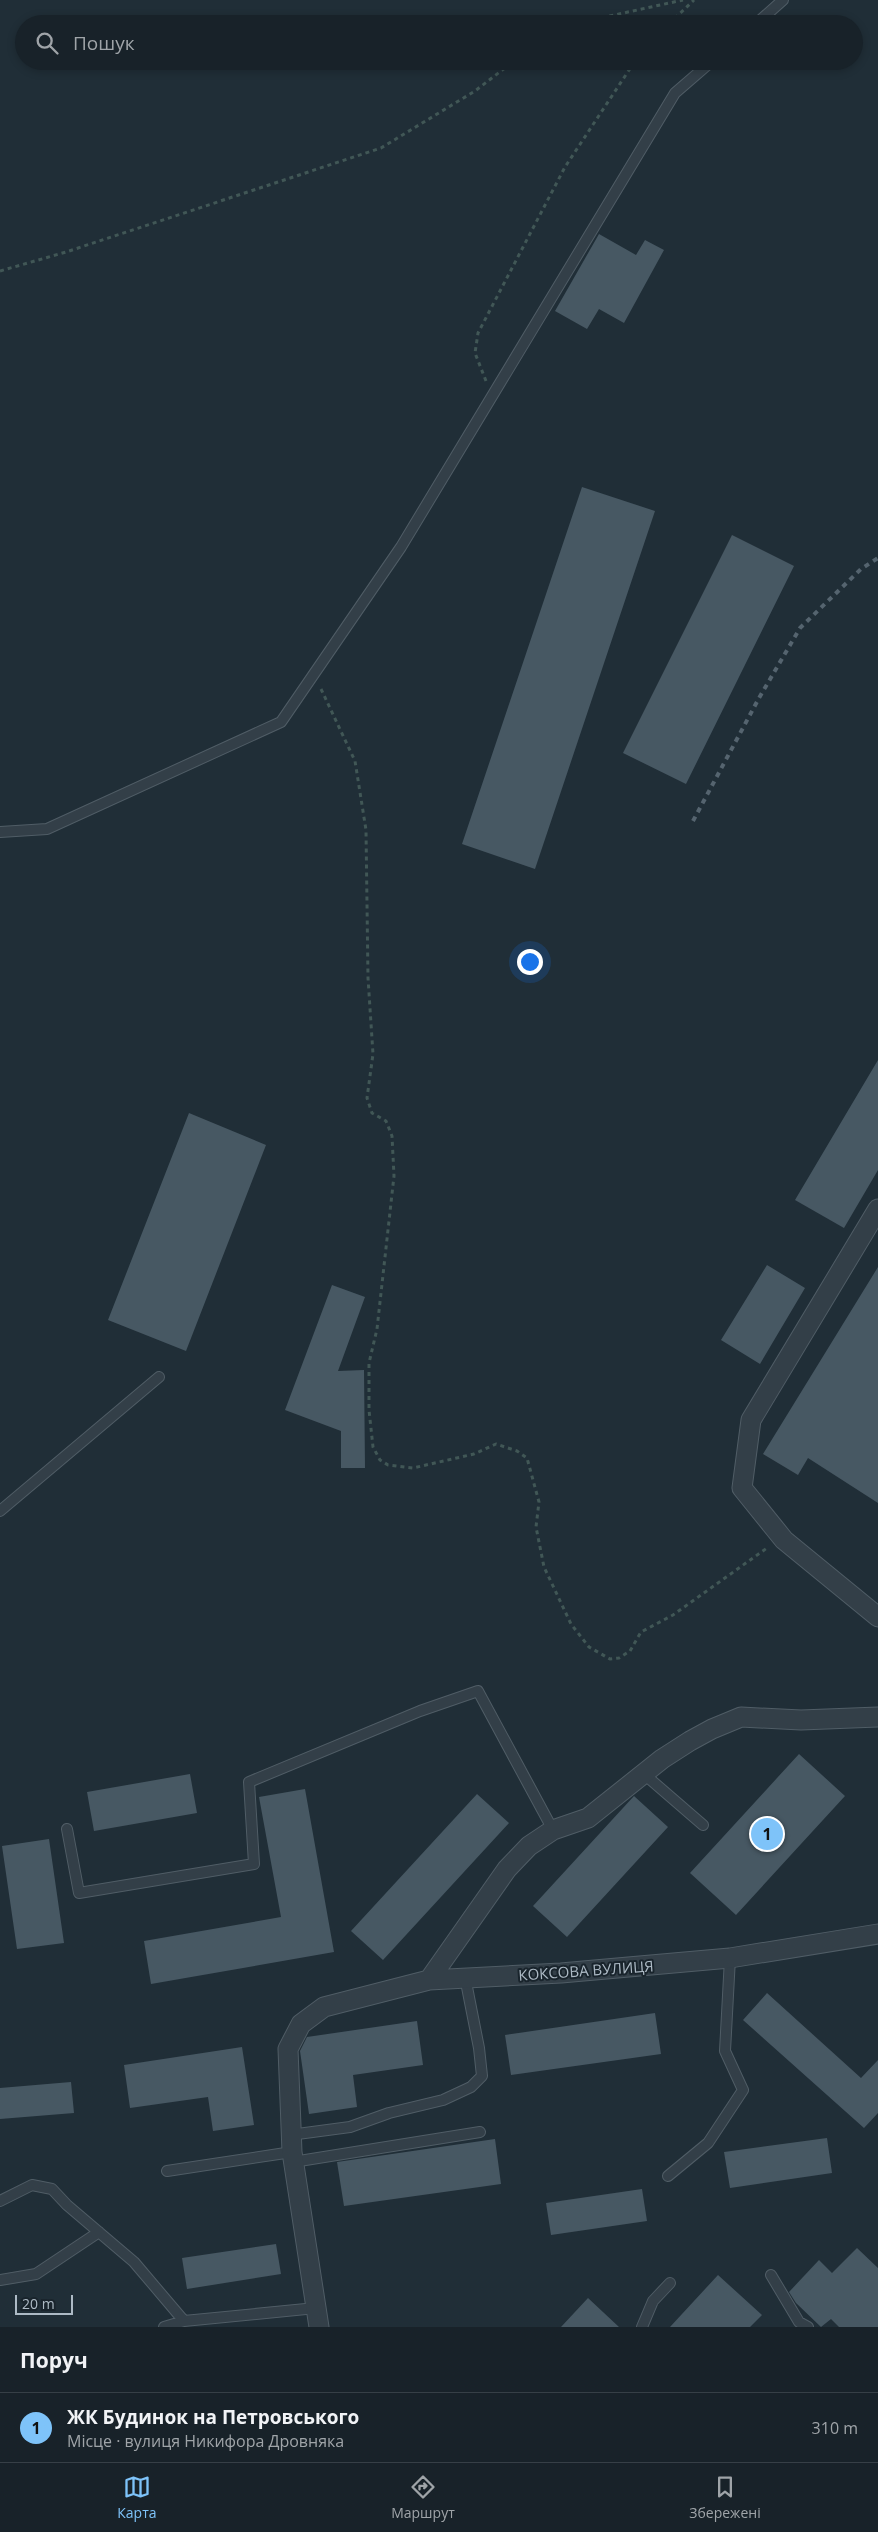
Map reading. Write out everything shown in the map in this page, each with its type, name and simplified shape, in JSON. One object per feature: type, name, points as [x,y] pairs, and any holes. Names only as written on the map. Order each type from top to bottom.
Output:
[{"type":"street","points":[[878,1210],[751,1420],[742,1488],[784,1540],[878,1617]]},
{"type":"street","points":[[429,1980],[507,1869],[529,1846],[553,1830],[588,1818],[690,1741],[741,1717],[811,1720],[878,1717]]},
{"type":"street","name":"КОКСОВА ВУЛИЦЯ","points":[[292,2150],[288,2049],[301,2024],[324,2007],[429,1980],[561,1973],[730,1958],[878,1934]]},
{"type":"street","points":[[292,2150],[319,2327]]},
{"type":"lane","points":[[766,15],[783,0]]},
{"type":"lane","points":[[0,832],[47,829],[280,722],[401,547],[675,93],[702,70]]},
{"type":"lane","points":[[0,1511],[159,1377]]},
{"type":"lane","points":[[66,1829],[79,1893],[254,1864],[250,1782],[420,1711],[478,1691],[553,1830]]},
{"type":"lane","points":[[644,1774],[702,1825]]},
{"type":"lane","points":[[668,2176],[708,2143],[742,2090],[725,2051],[730,1958]]},
{"type":"lane","points":[[292,2150],[389,2113],[443,2100],[471,2088],[482,2076],[465,1977]]},
{"type":"lane","points":[[167,2171],[292,2150],[480,2132]]},
{"type":"lane","points":[[0,2201],[32,2185],[52,2189],[134,2262],[184,2321]]},
{"type":"lane","points":[[0,2280],[36,2274],[99,2232]]},
{"type":"lane","points":[[771,2275],[799,2322],[808,2327]]},
{"type":"lane","points":[[642,2327],[653,2301],[670,2283]]},
{"type":"lane","points":[[164,2327],[184,2321],[316,2308]]},
{"type":"path","points":[[614,15],[683,0]]},
{"type":"path","points":[[678,15],[694,0]]},
{"type":"path","points":[[0,271],[75,249],[381,148],[475,91],[502,70]]},
{"type":"path","points":[[493,396],[475,353],[478,333],[565,167],[629,70]]},
{"type":"path","points":[[312,676],[326,697],[355,761],[366,830],[369,940],[368,978],[373,1054],[367,1098],[372,1112],[386,1121],[392,1136],[394,1176],[377,1329],[369,1363],[370,1420],[373,1447],[380,1460],[388,1466],[413,1468],[474,1454],[496,1444],[517,1451],[527,1458],[539,1502],[536,1527],[544,1567],[570,1624],[589,1647],[610,1659],[619,1658],[630,1651],[641,1632],[673,1616],[752,1558],[784,1540]]},
{"type":"building","points":[[599,234],[636,255],[645,240],[664,250],[624,323],[599,309],[587,329],[555,311]]},
{"type":"building","points":[[582,487],[655,511],[535,869],[462,844]]},
{"type":"building","points":[[732,535],[794,566],[686,784],[623,753]]},
{"type":"building","points":[[878,1060],[878,1170],[844,1228],[795,1200]]},
{"type":"building","points":[[189,1113],[266,1145],[186,1351],[108,1320]]},
{"type":"building","points":[[767,1265],[805,1288],[760,1364],[721,1340]]},
{"type":"building","points":[[878,1267],[878,1503],[808,1458],[798,1475],[763,1454]]},
{"type":"building","points":[[332,1285],[365,1297],[338,1371],[364,1370],[365,1468],[341,1468],[341,1431],[285,1410]]},
{"type":"building","points":[[799,1754],[845,1796],[736,1915],[690,1873]]},
{"type":"building","points":[[190,1774],[197,1813],[94,1831],[87,1792]]},
{"type":"building","points":[[305,1789],[334,1952],[151,1984],[144,1941],[281,1917],[259,1797]]},
{"type":"building","points":[[477,1794],[509,1823],[383,1960],[351,1931]]},
{"type":"building","points":[[634,1796],[668,1827],[567,1937],[533,1906]]},
{"type":"building","points":[[49,1839],[64,1943],[17,1949],[2,1846]]},
{"type":"building","points":[[767,1993],[861,2078],[878,2060],[878,2113],[864,2128],[743,2020]]},
{"type":"building","points":[[655,2013],[661,2054],[511,2075],[505,2035]]},
{"type":"building","points":[[417,2021],[423,2065],[353,2075],[357,2107],[309,2114],[300,2051],[307,2037]]},
{"type":"building","points":[[242,2047],[254,2125],[213,2131],[208,2097],[130,2108],[124,2065]]},
{"type":"building","points":[[71,2082],[74,2113],[0,2119],[0,2088]]},
{"type":"building","points":[[827,2138],[832,2173],[730,2188],[724,2152]]},
{"type":"building","points":[[495,2139],[501,2184],[344,2206],[337,2162]]},
{"type":"building","points":[[642,2189],[647,2221],[551,2235],[546,2203]]},
{"type":"building","points":[[276,2244],[281,2274],[187,2289],[182,2258]]},
{"type":"building","points":[[857,2248],[878,2268],[878,2327],[839,2327],[831,2319],[821,2327],[796,2303],[789,2292],[819,2260],[832,2273]]},
{"type":"building","points":[[718,2275],[762,2315],[750,2327],[670,2327]]},
{"type":"building","points":[[588,2298],[619,2327],[561,2327]]},
{"type":"railway","points":[[693,821],[759,698],[800,628],[861,569],[878,558]]},
{"type":"place","name":"ЖК Будинок на Петровського","points":[[767,1834]]}]
